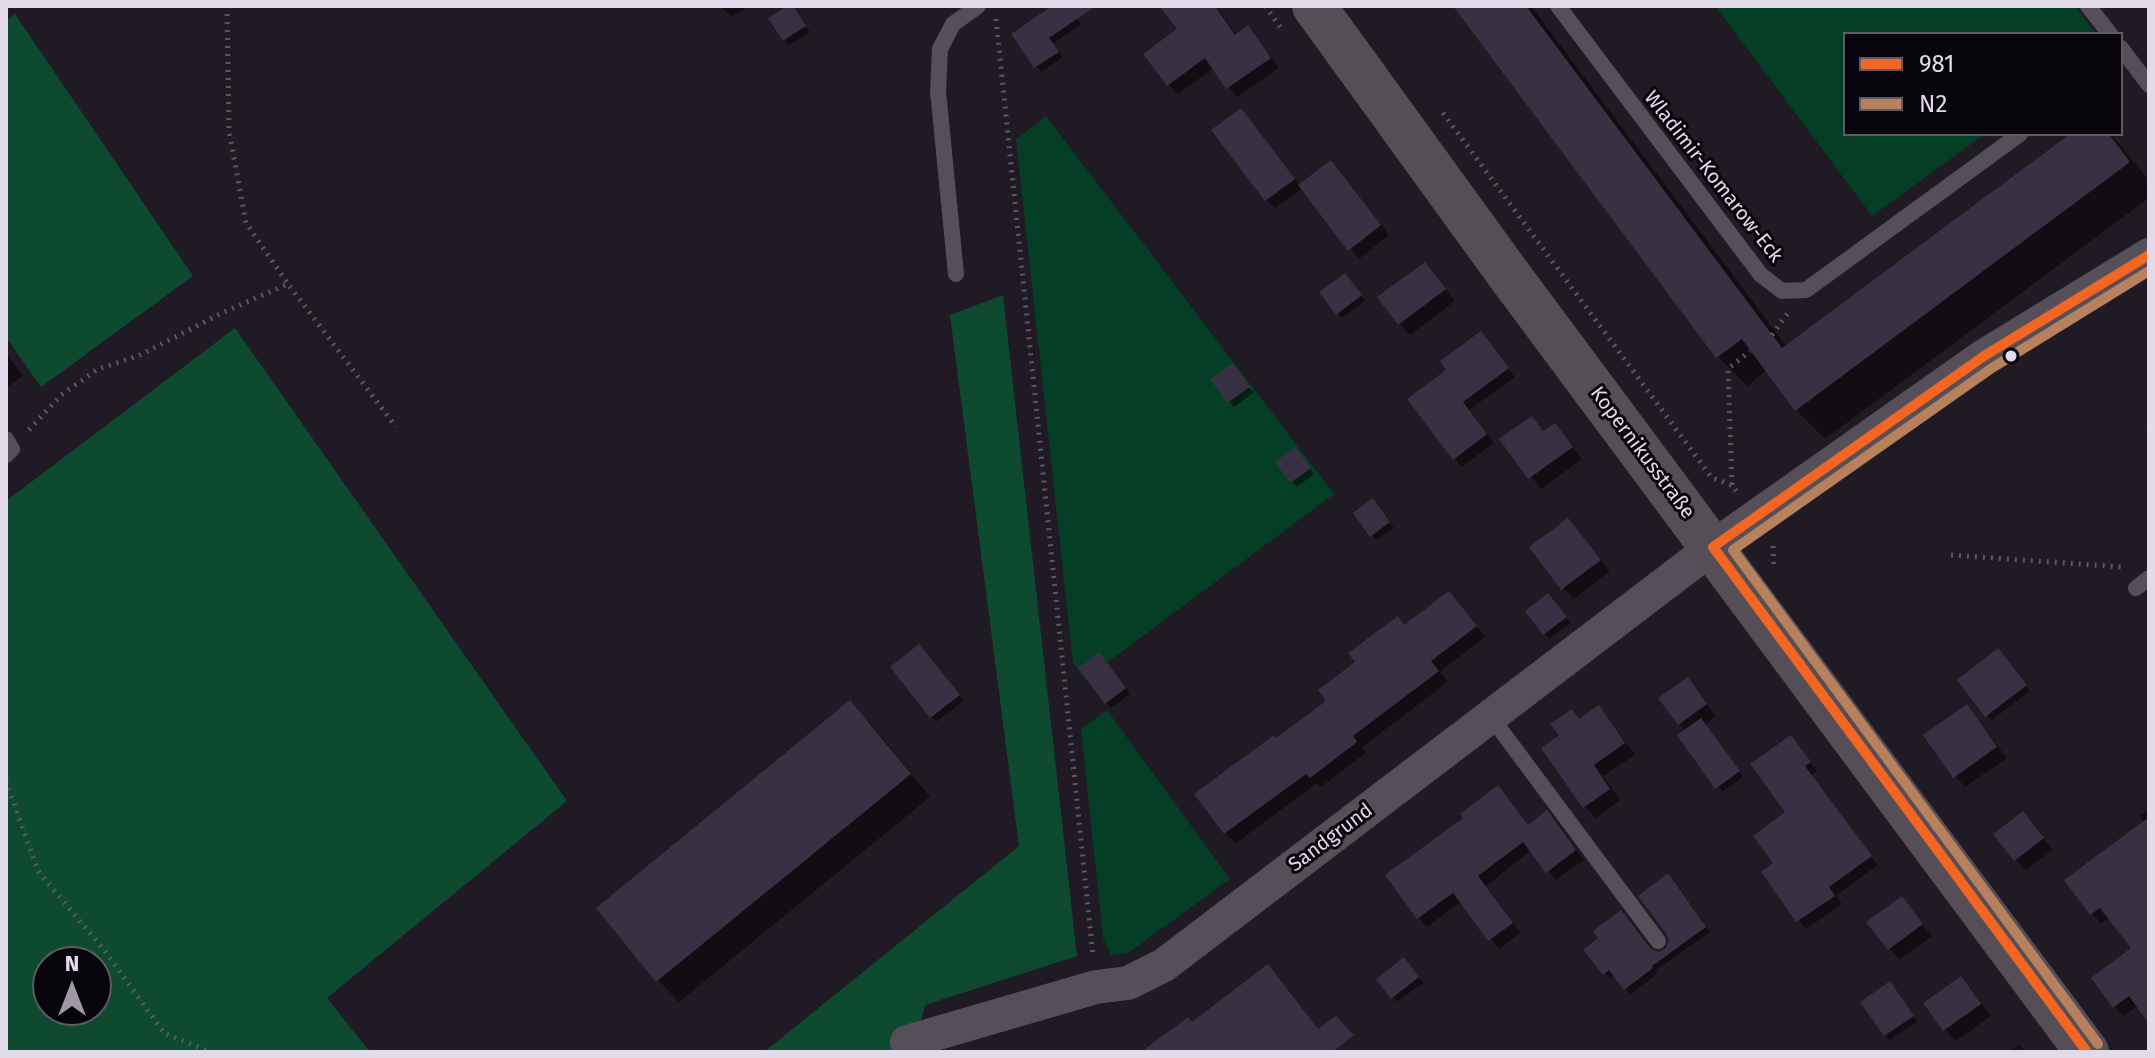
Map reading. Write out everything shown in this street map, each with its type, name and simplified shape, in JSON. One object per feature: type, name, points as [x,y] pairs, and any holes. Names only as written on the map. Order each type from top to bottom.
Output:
[{"type":"main road","name":"Kopernikusstraße","points":[[1314,6],[1509,275],[2087,1052]]},
{"type":"street","name":"Sandgrund","points":[[907,1042],[1096,987],[1128,983],[1164,965],[1713,547],[1984,356],[2149,255]]},
{"type":"lane","points":[[956,274],[938,91],[940,49],[953,24],[978,6]]},
{"type":"lane","name":"Wladimir-Komarow-Eck","points":[[1558,6],[1761,275],[1782,291],[1806,290],[2017,136]]},
{"type":"lane","points":[[2088,6],[2108,32]]},
{"type":"lane","points":[[2123,55],[2149,85]]},
{"type":"lane","points":[[1491,717],[1658,941]]},
{"type":"path","points":[[227,6],[229,131],[246,223],[396,427]]},
{"type":"path","points":[[995,6],[1096,987]]},
{"type":"path","points":[[8,448],[61,395],[98,369],[138,356],[224,312],[288,284]]},
{"type":"path","points":[[1732,485],[1728,369],[1750,351]]},
{"type":"path","points":[[1951,555],[2134,568]]},
{"type":"path","points":[[6,781],[38,871],[104,950],[164,1033],[210,1052]]},
{"type":"green space","points":[[1715,6],[2075,6],[2094,32],[1843,32],[1843,136],[1982,136],[1872,216]]},
{"type":"green space","points":[[15,14],[193,276],[41,387],[6,337],[6,22]]},
{"type":"green space","points":[[1046,116],[1334,494],[1085,679],[1073,663],[1016,139]]},
{"type":"green space","points":[[1003,295],[1077,956],[925,1005],[913,1052],[764,1052],[1019,846],[950,315]]},
{"type":"green space","points":[[235,328],[567,801],[327,998],[370,1052],[6,1052],[6,501]]},
{"type":"green space","points":[[1107,710],[1230,879],[1128,953],[1111,955],[1103,938],[1081,729]]},
{"type":"building","points":[[787,6],[793,6],[806,26],[783,41],[768,18]]},
{"type":"building","points":[[1052,6],[1096,6],[1049,38],[1059,52],[1034,68],[1011,34]]},
{"type":"building","points":[[1159,6],[1215,6],[1235,35],[1248,25],[1271,58],[1226,89],[1205,58],[1167,86],[1143,54],[1177,29]]},
{"type":"building","points":[[1453,6],[1526,6],[1782,348],[2067,136],[2110,136],[2130,162],[1795,411],[1742,339],[1716,358]]},
{"type":"building","points":[[1241,108],[1295,179],[1265,201],[1211,130]]},
{"type":"building","points":[[1331,160],[1381,225],[1348,251],[1298,185]]},
{"type":"building","points":[[1425,262],[1446,289],[1398,325],[1377,297]]},
{"type":"building","points":[[1345,273],[1362,295],[1336,315],[1319,292]]},
{"type":"building","points":[[1481,331],[1509,368],[1463,402],[1487,434],[1453,460],[1407,399],[1446,370],[1440,361]]},
{"type":"building","points":[[1233,363],[1250,387],[1227,403],[1210,379]]},
{"type":"building","points":[[1532,416],[1543,431],[1555,423],[1573,447],[1528,479],[1499,439]]},
{"type":"building","points":[[1295,447],[1311,468],[1290,483],[1275,462]]},
{"type":"building","points":[[1373,498],[1390,522],[1370,537],[1353,513]]},
{"type":"building","points":[[1568,518],[1601,560],[1561,590],[1529,547]]},
{"type":"building","points":[[1449,591],[1477,626],[1431,661],[1439,671],[1353,736],[1357,742],[1310,778],[1306,774],[1224,834],[1194,794],[1326,701],[1318,690],[1355,662],[1348,653],[1398,616],[1404,625]]},
{"type":"building","points":[[1548,593],[1567,617],[1543,635],[1525,611]]},
{"type":"building","points":[[919,644],[960,695],[930,718],[890,667]]},
{"type":"building","points":[[1998,648],[2027,685],[1985,717],[1957,680]]},
{"type":"building","points":[[1099,652],[1126,688],[1105,704],[1078,668]]},
{"type":"building","points":[[1688,677],[1707,704],[1678,725],[1658,698]]},
{"type":"building","points":[[850,700],[911,774],[656,982],[596,908]]},
{"type":"building","points":[[1967,704],[1997,747],[1953,778],[1923,735]]},
{"type":"building","points":[[1599,705],[1625,743],[1594,765],[1610,789],[1583,808],[1541,748],[1559,735],[1550,724],[1572,709],[1579,719]]},
{"type":"building","points":[[1701,718],[1740,771],[1715,789],[1677,735]]},
{"type":"building","points":[[1791,735],[1811,762],[1805,766],[1872,856],[1829,887],[1835,896],[1796,922],[1761,872],[1773,863],[1753,836],[1785,812],[1750,764]]},
{"type":"building","points":[[1498,785],[1528,825],[1547,810],[1576,850],[1546,873],[1523,842],[1478,876],[1513,923],[1488,941],[1453,893],[1417,919],[1385,875],[1463,818],[1460,814]]},
{"type":"building","points":[[2023,811],[2044,838],[2014,861],[1993,834]]},
{"type":"building","points":[[2149,817],[2149,1024],[2129,996],[2113,1008],[2091,978],[2131,948],[2100,908],[2090,915],[2064,880]]},
{"type":"building","points":[[1668,873],[1706,927],[1624,990],[1609,970],[1603,975],[1583,950],[1598,938],[1593,931],[1621,910],[1650,948],[1658,952],[1665,949],[1669,940],[1667,935],[1638,896]]},
{"type":"building","points":[[1902,896],[1923,924],[1888,950],[1866,922]]},
{"type":"building","points":[[1404,957],[1419,977],[1391,999],[1376,979]]},
{"type":"building","points":[[1268,964],[1318,1029],[1336,1016],[1354,1035],[1336,1052],[1141,1052],[1188,1017],[1192,1022]]},
{"type":"building","points":[[1961,976],[1981,1004],[1943,1031],[1923,1003]]},
{"type":"building","points":[[1890,981],[1914,1016],[1884,1036],[1860,1002]]},
{"type":"transit line","name":"981","points":[[1713,547],[1984,356],[2149,255]]},
{"type":"transit line","name":"N2","points":[[2098,1044],[1733,550],[1992,368],[2149,271]]},
{"type":"transit line","name":"981","points":[[1713,547],[2087,1052]]}]
